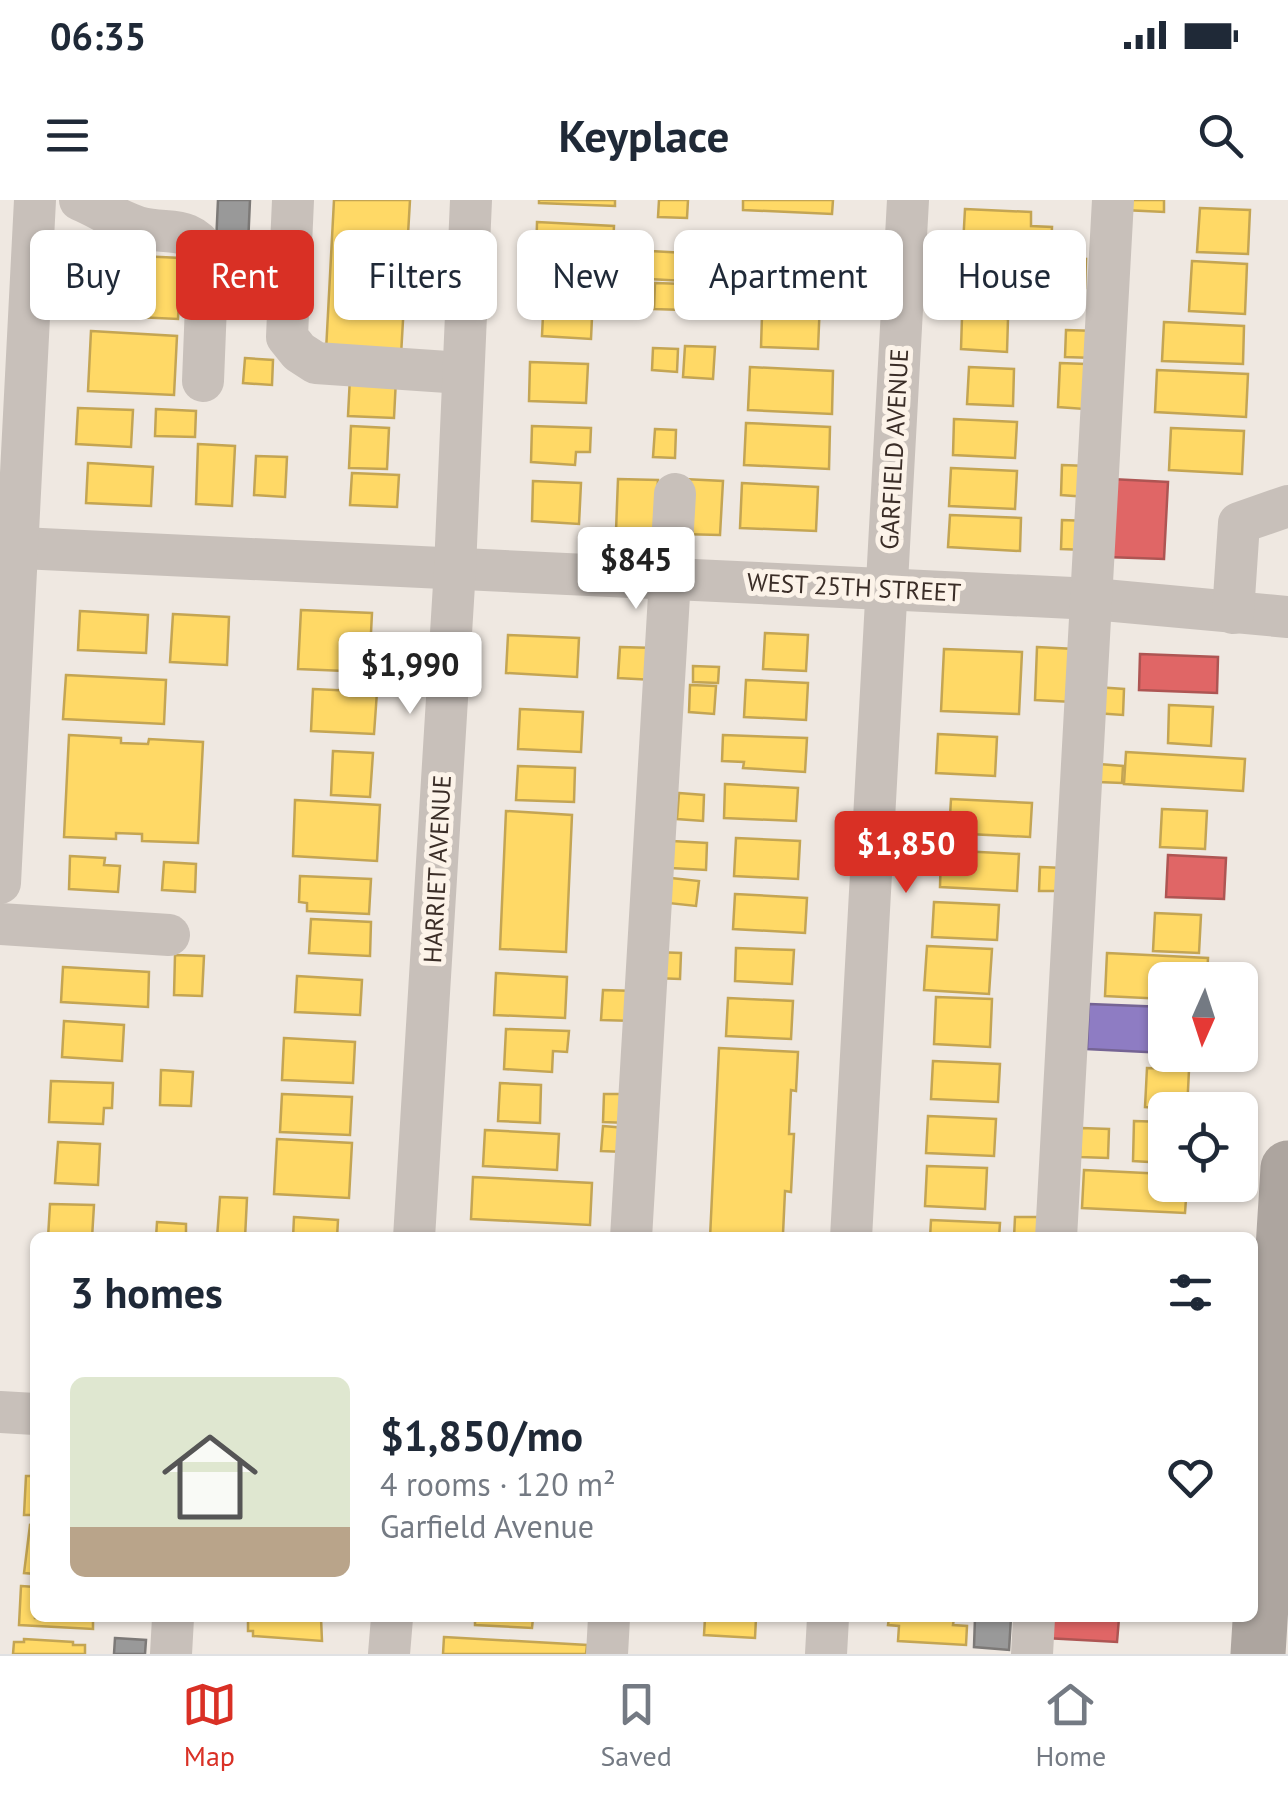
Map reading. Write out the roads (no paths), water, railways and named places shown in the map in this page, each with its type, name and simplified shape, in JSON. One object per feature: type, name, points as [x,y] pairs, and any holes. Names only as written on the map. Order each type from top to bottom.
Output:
[{"type":"main road","points":[[1258,1654],[1288,1168]]},
{"type":"street","points":[[0,883],[8,548],[35,200]]},
{"type":"street","points":[[80,200],[137,227],[184,233],[199,240],[208,254],[203,382]]},
{"type":"street","points":[[293,200],[286,337],[299,352],[316,363],[462,373]]},
{"type":"street","name":"HARRIET AVENUE","points":[[414,1232],[455,568],[472,200]]},
{"type":"street","name":"GARFIELD AVENUE","points":[[851,1232],[908,200]]},
{"type":"street","points":[[1056,1232],[1114,200]]},
{"type":"street","points":[[631,1232],[675,494]]},
{"type":"street","points":[[1233,613],[1239,523],[1288,506]]},
{"type":"street","name":"WEST 25TH STREET","points":[[8,548],[886,588],[1288,617]]},
{"type":"street","points":[[0,924],[169,935]]},
{"type":"street","points":[[0,1412],[30,1414]]},
{"type":"street","points":[[171,1654],[173,1622]]},
{"type":"street","points":[[390,1654],[392,1622]]},
{"type":"street","points":[[608,1654],[609,1622]]},
{"type":"street","points":[[826,1654],[828,1622]]},
{"type":"street","points":[[1032,1654],[1034,1622]]}]
